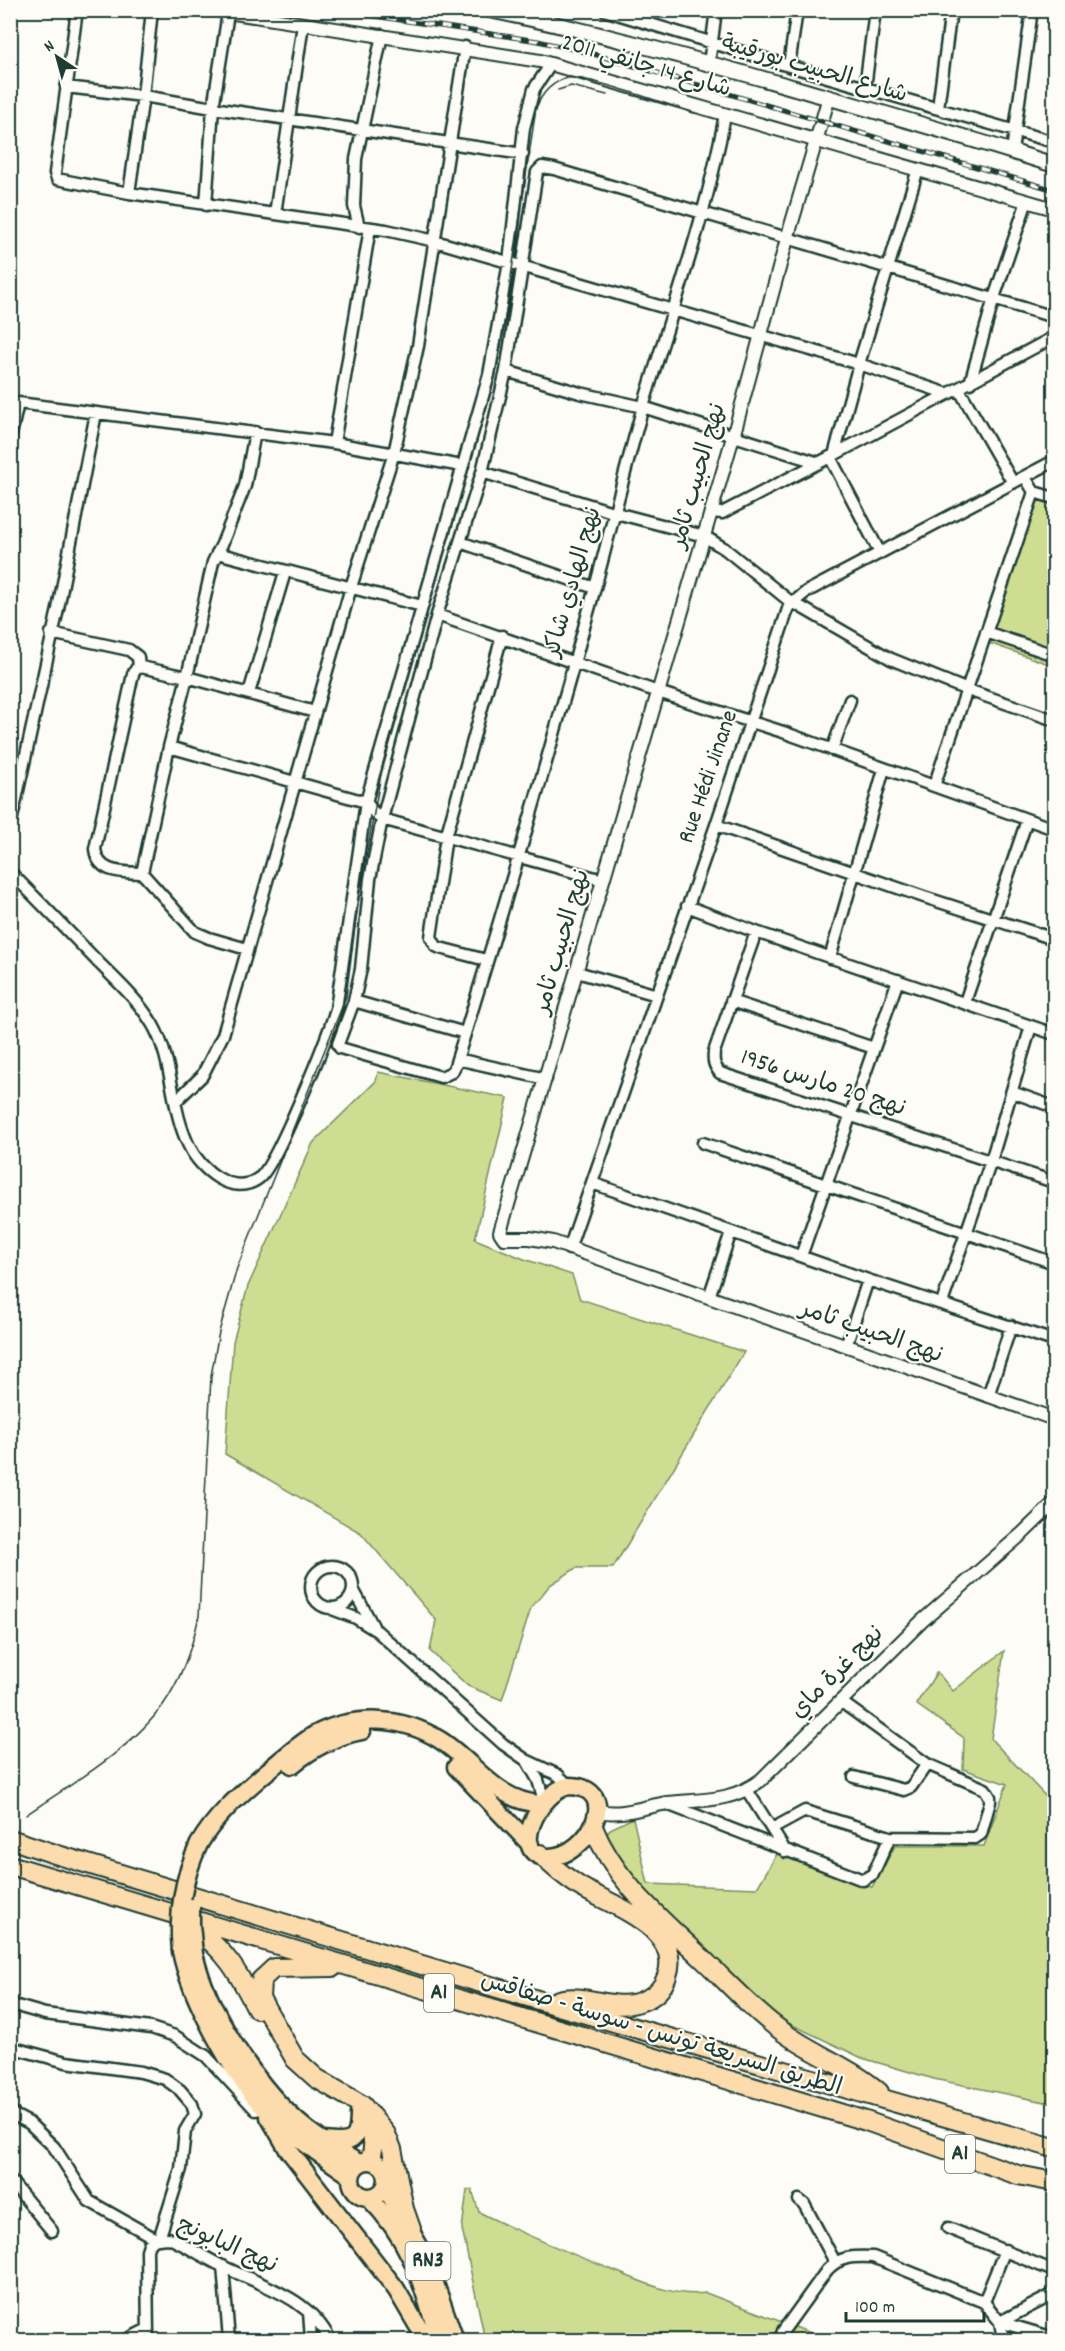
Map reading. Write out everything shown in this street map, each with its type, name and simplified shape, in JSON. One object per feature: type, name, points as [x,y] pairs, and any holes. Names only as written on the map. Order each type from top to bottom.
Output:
[{"type":"highway","points":[[360,2167],[321,2141],[281,2106],[234,2044],[188,1952],[179,1925],[181,1901],[188,1872],[204,1846],[213,1823],[230,1803],[296,1748],[325,1730],[357,1721],[393,1722],[417,1728],[453,1749],[502,1793],[525,1803],[543,1803]]},
{"type":"highway","points":[[204,1846],[242,1807],[303,1757],[333,1739],[371,1730],[409,1736],[437,1751],[471,1780],[513,1829],[572,1881],[654,1930],[664,1942],[669,1957],[668,1973],[662,1987],[643,2001],[620,2005],[570,1998],[551,2004]]},
{"type":"highway","points":[[595,1821],[581,1843],[568,1851],[549,1857],[535,1849],[530,1830],[543,1803],[557,1789],[568,1786],[581,1787],[591,1794],[595,1821],[605,1854],[625,1884],[752,2006],[784,2033],[849,2071],[888,2098]]},
{"type":"highway","name":"الطريق السريعة تونس - سوسة - صفاقس","points":[[10,1839],[551,2004],[888,2098],[1054,2148]]},
{"type":"highway","name":"الطريق السريعة تونس - سوسة - صفاقس","points":[[10,1865],[866,2121],[1017,2175],[1054,2182]]},
{"type":"highway","points":[[169,1914],[202,1933],[226,1955],[281,2053],[296,2073],[359,2113],[368,2124],[373,2135],[374,2148],[360,2167]]},
{"type":"highway","points":[[188,1952],[191,1987],[212,2030],[243,2080],[267,2111],[294,2135],[360,2167]]},
{"type":"highway","points":[[345,1965],[325,1968],[286,1966],[274,1968],[261,1980],[260,1998],[289,2051],[302,2067],[316,2078],[347,2094],[362,2105],[386,2134],[392,2149],[401,2198],[411,2229]]},
{"type":"highway","points":[[267,2111],[273,2129],[396,2289],[426,2340]]},
{"type":"highway","points":[[321,2141],[344,2143],[350,2141],[358,2132],[359,2113]]},
{"type":"highway","name":"RN3","points":[[439,2340],[411,2254],[386,2216],[368,2197],[357,2193],[353,2188],[360,2167],[380,2164],[386,2172],[386,2188],[432,2269],[455,2340]]},
{"type":"highway","points":[[1017,2175],[1054,2193]]},
{"type":"highway","points":[[368,2197],[378,2195],[386,2188]]},
{"type":"main road","name":"شارع الحبيب بورقيبة","points":[[489,10],[549,16],[1054,165]]},
{"type":"street","points":[[77,10],[55,173],[57,179],[129,193],[275,214],[435,241],[859,364],[948,394]]},
{"type":"street","points":[[129,193],[152,10]]},
{"type":"street","name":"شارع 14 جانفي 2011","points":[[215,10],[465,47],[551,64],[1054,209]]},
{"type":"street","points":[[604,10],[637,15],[789,66],[1054,142]]},
{"type":"street","points":[[709,64],[716,10]]},
{"type":"street","points":[[789,66],[797,10]]},
{"type":"street","points":[[865,88],[875,10]]},
{"type":"street","points":[[938,108],[951,10]]},
{"type":"street","points":[[1012,151],[1032,10]]},
{"type":"street","points":[[206,205],[213,108],[228,13]]},
{"type":"street","points":[[275,214],[303,24]]},
{"type":"street","points":[[334,443],[364,228],[354,206],[354,177],[382,35]]},
{"type":"street","points":[[176,1101],[202,1076],[223,1035],[351,586],[394,453],[418,346],[465,47]]},
{"type":"street","points":[[10,872],[143,1010],[154,1026],[189,1146],[206,1169],[218,1179],[230,1183],[247,1183],[258,1179],[266,1170],[323,1044],[336,1009],[366,802],[489,375],[509,262],[528,109],[534,89],[551,64]]},
{"type":"street","points":[[829,97],[833,79]]},
{"type":"street","points":[[66,87],[143,96],[523,154]]},
{"type":"street","name":"نهج الحبيب ثامر","points":[[829,97],[787,239],[733,437],[500,1232],[504,1238],[542,1240],[570,1249],[1054,1419]]},
{"type":"street","name":"نهج الهادي شاكر","points":[[457,1059],[595,588],[643,407],[674,311],[716,162],[725,115]]},
{"type":"street","points":[[546,1079],[457,1059],[452,1072],[441,1077],[339,1047],[354,1001],[361,969],[370,879],[382,819],[438,615],[482,472],[506,371],[537,172],[542,167],[554,169],[1054,317]]},
{"type":"street","points":[[880,553],[832,456],[918,170]]},
{"type":"street","points":[[970,382],[994,298],[1027,201]]},
{"type":"street","points":[[711,512],[722,513],[1054,337]]},
{"type":"street","points":[[506,371],[580,393],[643,407],[819,463]]},
{"type":"street","points":[[959,389],[1013,483]]},
{"type":"street","points":[[10,439],[14,403],[334,443],[462,466]]},
{"type":"street","points":[[10,827],[96,413]]},
{"type":"street","points":[[142,873],[213,562],[245,486],[255,432]]},
{"type":"street","points":[[792,602],[1054,461]]},
{"type":"street","points":[[482,472],[616,513],[704,536],[725,549],[792,602],[891,660],[1054,720]]},
{"type":"street","points":[[1025,477],[1034,492],[1054,498]]},
{"type":"street","points":[[933,786],[1034,492]]},
{"type":"street","points":[[460,542],[595,588]]},
{"type":"street","points":[[217,553],[422,606]]},
{"type":"street","points":[[249,693],[285,572]]},
{"type":"street","name":"Rue Hédi Jinane","points":[[570,1249],[716,825],[784,614],[792,602]]},
{"type":"street","points":[[438,615],[658,692],[751,721],[1054,829]]},
{"type":"street","points":[[986,632],[1054,655]]},
{"type":"street","points":[[51,633],[129,650],[138,657],[139,668]]},
{"type":"street","points":[[486,960],[440,948],[436,946],[431,937],[446,837],[502,636]]},
{"type":"street","points":[[139,668],[187,677],[315,712]]},
{"type":"street","points":[[139,668],[133,674],[95,849],[96,857],[104,867],[110,870],[142,873],[195,932],[247,949]]},
{"type":"street","points":[[832,750],[850,700]]},
{"type":"street","points":[[169,747],[366,802],[376,816],[382,819],[603,880]]},
{"type":"street","points":[[830,958],[884,769]]},
{"type":"street","points":[[964,1002],[1027,820]]},
{"type":"street","points":[[716,825],[1054,939]]},
{"type":"street","points":[[687,906],[830,958],[1054,1034]]},
{"type":"street","name":"نهج 20 مارس 1956","points":[[756,932],[713,1059],[715,1067],[720,1072],[1054,1182]]},
{"type":"street","points":[[577,972],[657,995]]},
{"type":"street","points":[[801,1256],[898,980]]},
{"type":"street","points":[[354,1001],[465,1033]]},
{"type":"street","points":[[731,1001],[874,1048]]},
{"type":"street","points":[[942,1303],[991,1161],[1031,1026]]},
{"type":"street","points":[[1012,1092],[1054,1107]]},
{"type":"street","points":[[703,1143],[1054,1263]]},
{"type":"street","points":[[592,1183],[868,1280],[1054,1341]]},
{"type":"street","points":[[709,1298],[731,1232]]},
{"type":"street","points":[[846,1346],[868,1280]]},
{"type":"street","points":[[988,1396],[1011,1326]]},
{"type":"street","name":"نهج غرة ماي","points":[[595,1821],[611,1820],[623,1813],[667,1803],[702,1802],[747,1790],[761,1780],[921,1621],[1023,1533],[1054,1503]]},
{"type":"street","points":[[377,1631],[364,1612],[354,1591],[351,1576],[346,1570],[332,1566],[319,1570],[312,1582],[312,1595],[321,1605],[356,1618],[377,1631],[503,1744],[526,1760],[558,1775],[568,1786]]},
{"type":"street","points":[[332,1609],[346,1604],[354,1591]]},
{"type":"street","points":[[772,1829],[806,1810],[890,1837],[975,1838],[981,1834],[990,1802],[988,1793],[981,1787],[927,1764],[840,1701]]},
{"type":"street","points":[[526,1760],[538,1780],[543,1803]]},
{"type":"street","points":[[854,1777],[904,1790],[911,1787],[927,1764]]},
{"type":"street","points":[[747,1790],[786,1852]]},
{"type":"street","points":[[667,1803],[786,1852],[863,1880],[868,1880],[873,1874],[890,1837]]},
{"type":"street","points":[[10,2004],[45,2014],[151,2028],[176,2036],[196,2048],[213,2063],[273,2129]]},
{"type":"street","points":[[10,2047],[66,2062],[154,2075],[173,2084],[192,2104],[195,2114],[183,2136],[181,2169],[157,2239],[89,2201],[54,2147],[30,2123],[10,2113]]},
{"type":"street","points":[[10,2180],[52,2231]]},
{"type":"street","points":[[799,2200],[804,2204],[835,2262]]},
{"type":"street","points":[[948,2228],[1054,2271]]},
{"type":"street","name":"نهج البابونج","points":[[148,2335],[147,2250],[149,2244],[157,2239],[169,2238],[285,2295],[309,2311],[329,2338]]},
{"type":"street","points":[[984,2302],[1005,2250]]},
{"type":"street","points":[[780,2340],[783,2331],[835,2262],[856,2256],[873,2258],[984,2302],[1000,2322],[1003,2340]]},
{"type":"street","points":[[223,2266],[229,2340]]},
{"type":"street","points":[[1000,2322],[1054,2294]]},
{"type":"street","points":[[309,2311],[311,2340],[318,2336],[329,2338]]},
{"type":"street","points":[[1000,2322],[1054,2338]]},
{"type":"street","points":[[126,2340],[148,2335]]},
{"type":"green space","points":[[1036,492],[1054,498],[1054,666],[983,641]]},
{"type":"green space","points":[[378,1072],[508,1098],[475,1239],[572,1275],[580,1299],[744,1352],[613,1568],[576,1568],[550,1585],[531,1608],[502,1700],[468,1686],[430,1651],[436,1620],[361,1533],[225,1454],[233,1342],[248,1286],[313,1143],[376,1081]]},
{"type":"green space","points":[[1004,1651],[991,1739],[1054,1803],[1054,2104],[934,2079],[862,2058],[778,2018],[643,1891],[609,1854],[605,1836],[610,1829],[633,1818],[648,1884],[757,1888],[777,1854],[872,1887],[895,1846],[984,1846],[1007,1784],[963,1769],[964,1738],[916,1704],[937,1672],[953,1691]]},
{"type":"green space","points":[[467,2190],[472,2190],[479,2212],[557,2248],[667,2290],[693,2294],[706,2293],[829,2340],[485,2340],[462,2229]]},
{"type":"tram line","points":[[26,1815],[99,1765],[150,1721],[176,1684],[193,1640],[199,1616],[211,1376],[219,1332],[237,1268],[346,997],[359,896],[383,763],[499,358],[536,108],[548,89],[557,82],[568,78],[578,78],[694,113]]},
{"type":"tram line","points":[[558,90],[571,86],[607,95]]},
{"type":"railway","points":[[334,10],[538,41],[590,53],[1054,190]]}]
